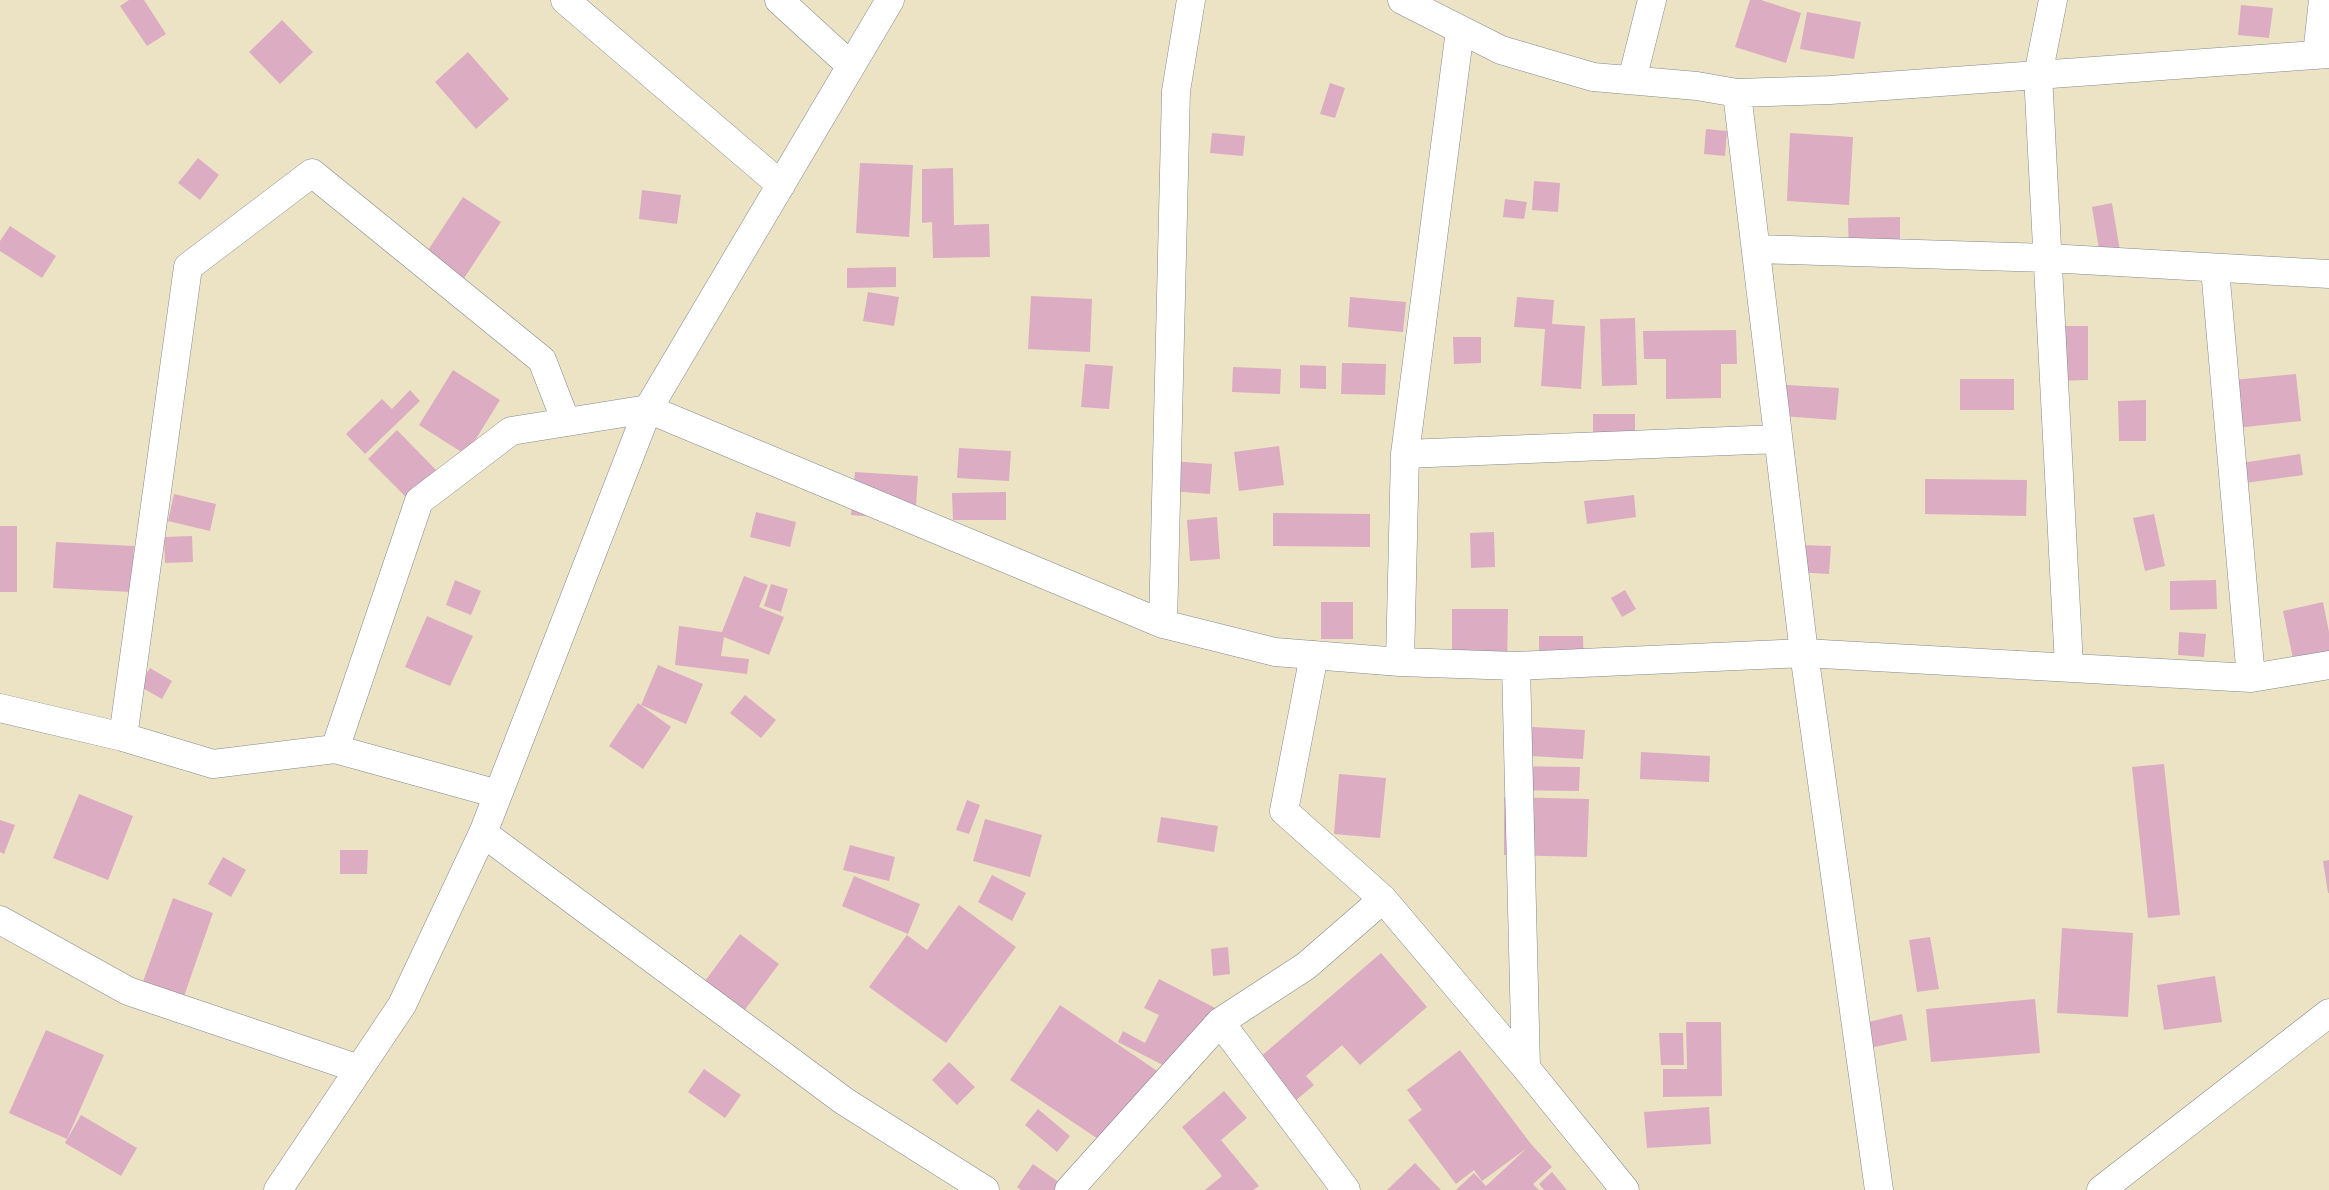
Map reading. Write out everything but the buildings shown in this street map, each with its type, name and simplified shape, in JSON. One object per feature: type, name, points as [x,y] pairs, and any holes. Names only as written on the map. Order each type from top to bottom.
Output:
[{"type":"street","points":[[565,0],[781,185]]},
{"type":"street","points":[[779,0],[851,66]]},
{"type":"street","points":[[278,1190],[402,1005],[483,833],[648,409],[890,0]]},
{"type":"street","points":[[1163,624],[1176,91],[1191,0]]},
{"type":"street","points":[[1402,0],[1501,50],[1593,77],[1696,86],[1737,93],[1830,90],[2323,54],[2323,0]]},
{"type":"street","points":[[1632,80],[1652,0]]},
{"type":"street","points":[[2053,0],[2038,75],[2069,666]]},
{"type":"street","points":[[1400,662],[1405,454],[1460,30]]},
{"type":"street","points":[[1737,93],[1804,653],[1879,1190]]},
{"type":"street","points":[[123,737],[188,267],[312,173],[542,360],[566,422]]},
{"type":"street","points":[[1756,248],[2048,258],[2329,274]]},
{"type":"street","points":[[2215,269],[2251,678]]},
{"type":"street","points":[[335,749],[419,501],[511,431],[648,409],[1163,624],[1274,652],[1400,662],[1516,666],[1804,653],[2069,666],[2251,678],[2329,665]]},
{"type":"street","points":[[1405,454],[1778,439]]},
{"type":"street","points":[[1314,655],[1284,811],[1383,899],[1626,1190]]},
{"type":"street","points":[[1516,666],[1526,1068]]},
{"type":"street","points":[[0,708],[123,737],[213,764],[335,749],[498,794]]},
{"type":"street","points":[[483,833],[844,1101],[984,1190]]},
{"type":"street","points":[[1068,1190],[1220,1022],[1306,966],[1383,899]]},
{"type":"street","points":[[0,920],[128,991],[359,1069]]},
{"type":"street","points":[[2101,1190],[2328,1015]]},
{"type":"street","points":[[1220,1022],[1346,1190]]}]
